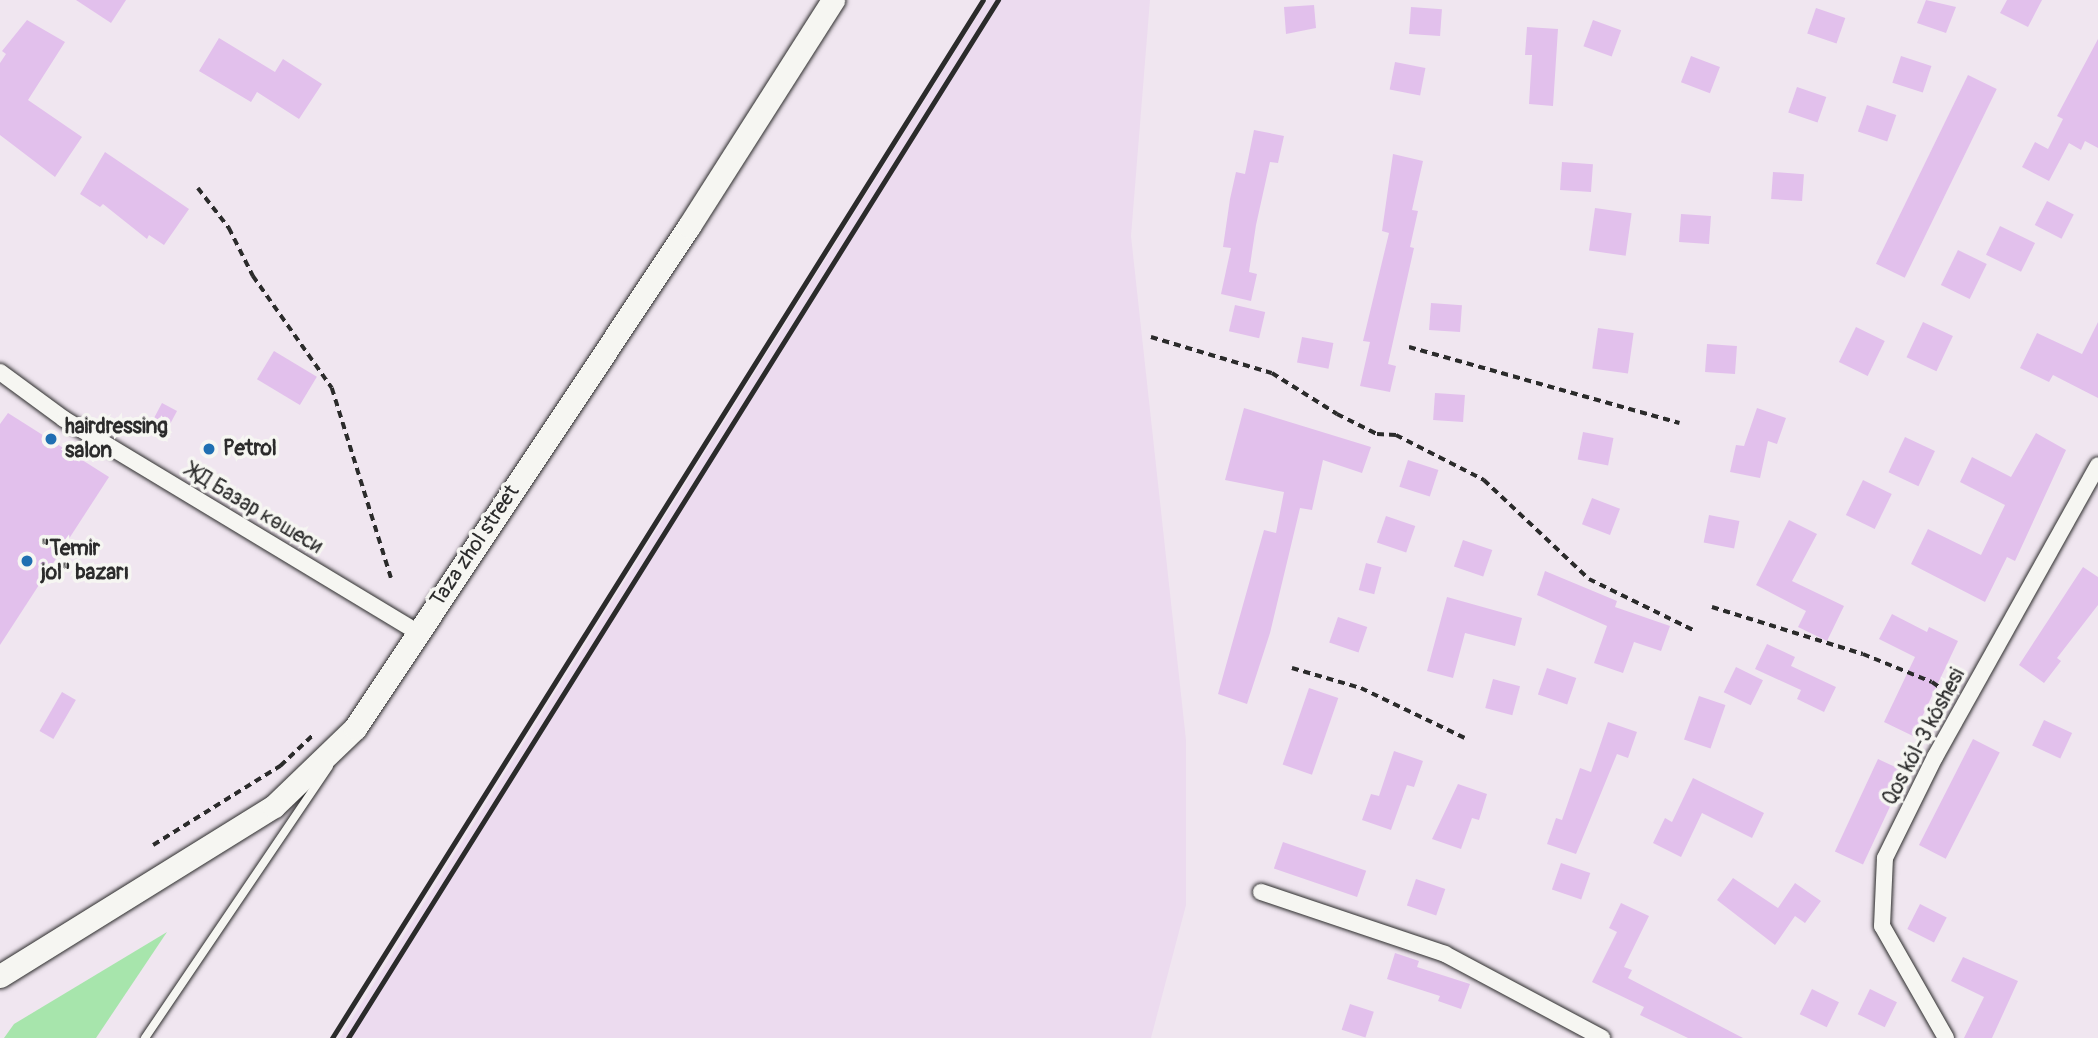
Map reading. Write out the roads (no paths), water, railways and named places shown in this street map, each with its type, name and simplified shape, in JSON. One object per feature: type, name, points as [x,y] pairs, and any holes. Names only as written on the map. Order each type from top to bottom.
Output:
[{"type":"main road","name":"Taza zhol street","points":[[0,976],[274,806],[355,728],[689,226],[833,0]]},
{"type":"street","name":"ЖД Базар көшеси","points":[[0,372],[64,419],[417,632]]},
{"type":"street","name":"Qos kól-3 kóshesi","points":[[1946,1038],[1881,926],[1885,858],[1964,705],[2098,465]]},
{"type":"street","points":[[1261,892],[1445,954],[1602,1038]]},
{"type":"lane","points":[[145,1038],[355,728]]},
{"type":"railway","points":[[332,1038],[983,0]]},
{"type":"railway","points":[[348,1038],[998,0]]},
{"type":"place","name":"hairdressing salon","points":[[51,439]]},
{"type":"place","name":"Petrol","points":[[209,449]]},
{"type":"place","name":"\"Temir jol\" bazarı","points":[[27,561]]}]
